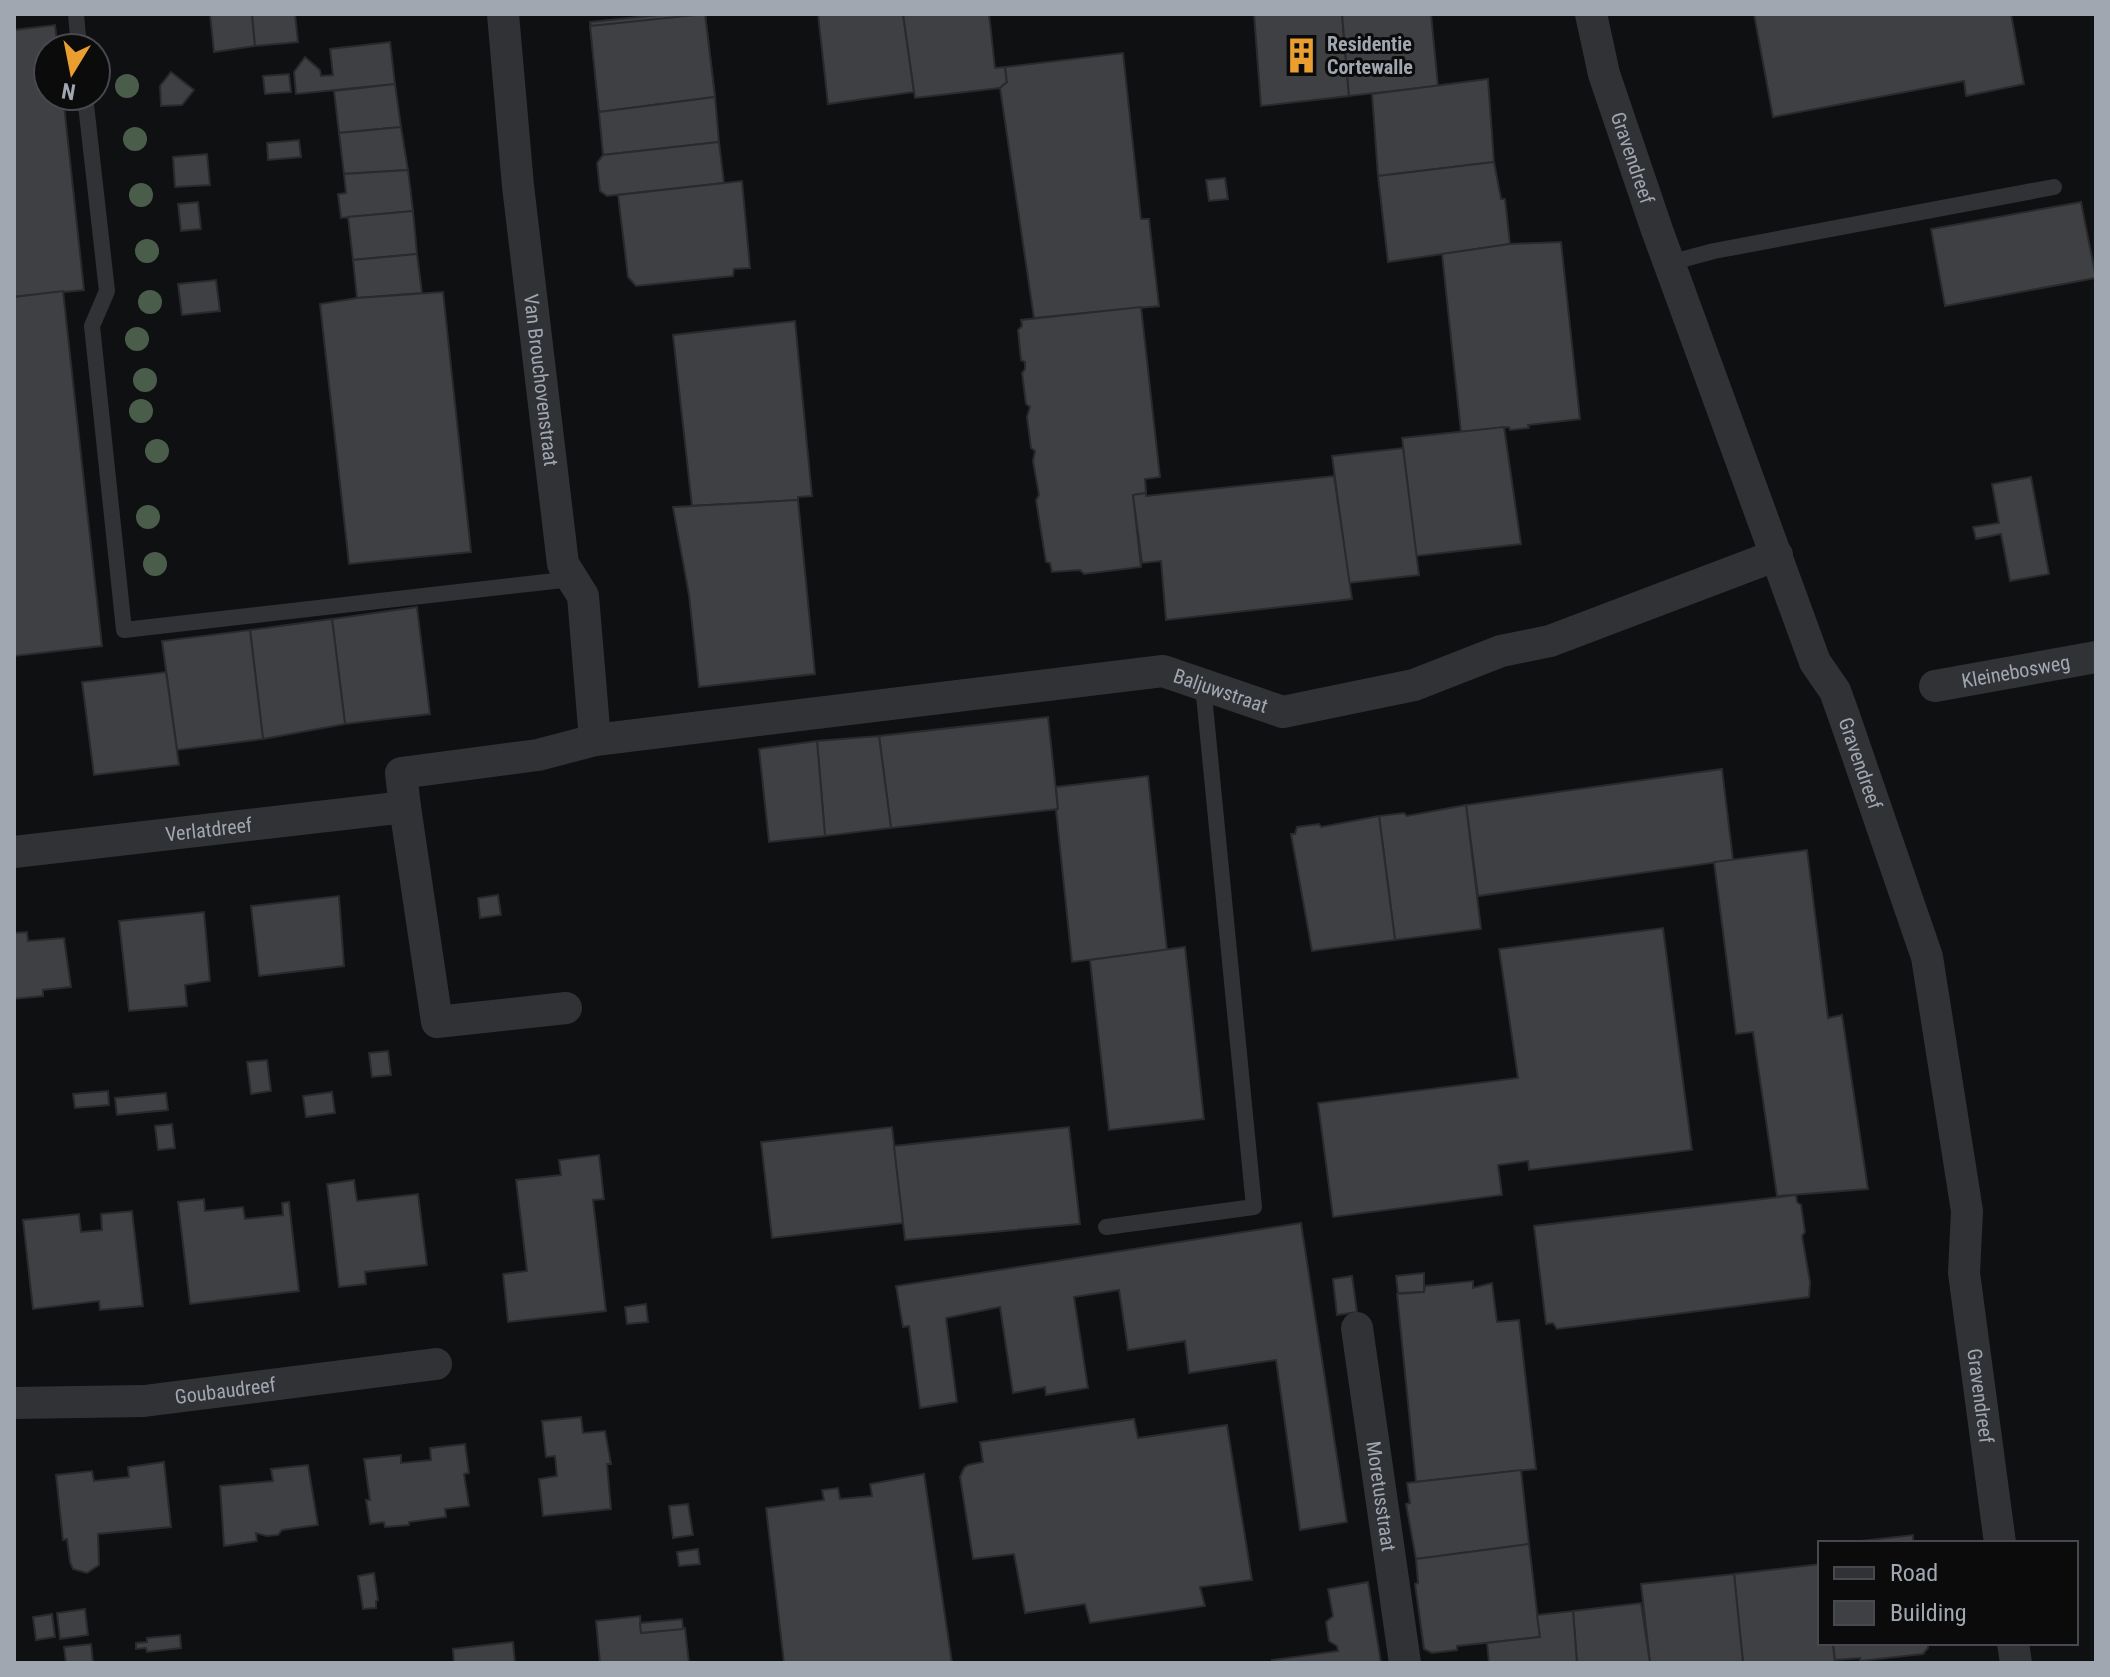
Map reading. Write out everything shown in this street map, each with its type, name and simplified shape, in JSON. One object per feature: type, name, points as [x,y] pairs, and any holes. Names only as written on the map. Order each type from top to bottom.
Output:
[{"type":"street","name":"Van Brouchovenstraat","points":[[503,14],[518,186],[561,549],[563,564],[583,596],[595,740]]},
{"type":"street","name":"Gravendreef","points":[[1591,14],[1604,74],[1669,263],[1815,662],[1835,691],[1927,957],[1967,1211],[1964,1273],[2000,1541]]},
{"type":"street","name":"Baljuwstraat","points":[[595,740],[1163,671],[1283,712],[1414,685],[1501,651],[1550,641],[1777,555]]},
{"type":"street","name":"Kleinebosweg","points":[[1935,686],[2096,657]]},
{"type":"street","points":[[566,1008],[437,1022],[401,773],[538,755],[595,740]]},
{"type":"street","name":"Verlatdreef","points":[[14,852],[405,807]]},
{"type":"street","name":"Moretusstraat","points":[[1357,1328],[1405,1663]]},
{"type":"street","name":"Goubaudreef","points":[[14,1403],[144,1401],[436,1364]]},
{"type":"lane","points":[[87,112],[107,291],[92,326],[124,630],[572,579]]},
{"type":"lane","points":[[1669,263],[1714,251],[2054,187]]},
{"type":"lane","points":[[1106,1227],[1254,1207],[1203,685]]},
{"type":"building","points":[[210,14],[252,14],[255,46],[214,52]]},
{"type":"building","points":[[252,14],[295,14],[298,42],[255,46]]},
{"type":"building","points":[[681,14],[681,17],[705,14],[715,97],[599,112],[590,22]]},
{"type":"building","points":[[705,14],[715,97],[599,112],[590,26]]},
{"type":"building","points":[[818,14],[903,14],[914,92],[828,104]]},
{"type":"building","points":[[903,14],[989,14],[995,68],[1005,67],[1007,82],[1000,88],[915,98]]},
{"type":"building","name":"Residentie Cortewalle","points":[[1254,14],[1342,14],[1349,96],[1261,106]]},
{"type":"building","name":"Residentie Cortewalle","points":[[1342,14],[1431,14],[1438,86],[1349,96]]},
{"type":"building","points":[[1754,14],[2011,14],[2024,84],[1966,96],[1964,81],[1773,117]]},
{"type":"building","points":[[55,25],[56,32],[32,32],[32,112],[65,112],[84,290],[14,297],[14,30]]},
{"type":"building","points":[[390,42],[395,84],[296,94],[294,72],[305,57],[320,70],[321,76],[333,75],[330,49]]},
{"type":"building","points":[[1123,53],[1141,219],[1149,219],[1159,306],[1034,318],[1000,88],[1007,82],[1005,67]]},
{"type":"building","points":[[171,72],[194,90],[182,105],[161,106],[160,86]]},
{"type":"building","points":[[289,74],[291,92],[265,94],[263,76]]},
{"type":"building","points":[[1488,79],[1494,162],[1378,176],[1372,94]]},
{"type":"building","points":[[395,84],[401,127],[339,133],[334,91]]},
{"type":"building","points":[[715,97],[719,142],[603,155],[599,112]]},
{"type":"building","points":[[401,127],[408,170],[344,174],[339,133]]},
{"type":"building","points":[[299,140],[301,157],[268,160],[267,143]]},
{"type":"building","points":[[719,142],[724,183],[607,196],[600,191],[597,163],[603,155]]},
{"type":"building","points":[[207,154],[210,185],[175,187],[173,157]]},
{"type":"building","points":[[1494,162],[1501,199],[1505,199],[1510,244],[1388,262],[1378,176]]},
{"type":"building","points":[[408,170],[413,211],[341,218],[338,194],[346,193],[344,174]]},
{"type":"building","points":[[1225,178],[1228,199],[1209,201],[1206,180]]},
{"type":"building","points":[[742,181],[750,268],[734,269],[733,276],[636,286],[628,277],[618,195]]},
{"type":"building","points":[[198,202],[201,229],[181,231],[178,204]]},
{"type":"building","points":[[2081,202],[2096,278],[1945,306],[1931,229]]},
{"type":"building","points":[[413,211],[417,254],[353,260],[348,217]]},
{"type":"building","points":[[1561,242],[1580,419],[1528,425],[1529,428],[1461,432],[1442,254],[1510,244]]},
{"type":"building","points":[[417,254],[422,293],[357,298],[353,260]]},
{"type":"building","points":[[216,280],[220,311],[182,315],[178,284]]},
{"type":"building","points":[[63,291],[102,646],[14,656],[14,297]]},
{"type":"building","points":[[443,292],[471,552],[349,564],[320,304]]},
{"type":"building","points":[[1141,307],[1160,477],[1145,479],[1146,493],[1133,495],[1141,567],[1084,574],[1080,570],[1052,572],[1050,563],[1046,562],[1036,500],[1039,495],[1033,461],[1035,451],[1031,448],[1027,417],[1030,407],[1026,404],[1022,373],[1025,362],[1021,360],[1018,330],[1022,326],[1021,320]]},
{"type":"building","points":[[795,321],[812,496],[798,497],[798,500],[692,506],[673,335]]},
{"type":"building","points":[[1504,427],[1521,544],[1416,556],[1402,438]]},
{"type":"building","points":[[1403,448],[1419,575],[1349,583],[1332,456]]},
{"type":"building","points":[[1334,476],[1352,599],[1166,620],[1161,561],[1142,563],[1133,495]]},
{"type":"building","points":[[2031,477],[2049,574],[2010,581],[2001,534],[1976,539],[1973,527],[1999,523],[1992,484]]},
{"type":"building","points":[[798,500],[815,674],[699,687],[689,595],[673,507]]},
{"type":"building","points":[[417,607],[430,714],[345,724],[332,619]]},
{"type":"building","points":[[332,619],[345,724],[263,739],[250,630]]},
{"type":"building","points":[[250,630],[263,739],[177,750],[162,641]]},
{"type":"building","points":[[166,672],[179,765],[94,775],[82,682]]},
{"type":"building","points":[[1048,717],[1058,809],[891,828],[879,736]]},
{"type":"building","points":[[879,736],[891,828],[825,836],[817,741]]},
{"type":"building","points":[[817,741],[825,836],[769,842],[759,749]]},
{"type":"building","points":[[1722,769],[1733,860],[1478,896],[1466,805]]},
{"type":"building","points":[[1148,776],[1167,950],[1072,962],[1056,787]]},
{"type":"building","points":[[1466,805],[1481,929],[1395,940],[1379,816],[1404,813],[1407,816]]},
{"type":"building","points":[[1379,816],[1395,940],[1312,951],[1291,834],[1295,834],[1297,827],[1319,824],[1321,827]]},
{"type":"building","points":[[1807,850],[1828,1018],[1842,1015],[1868,1189],[1777,1196],[1753,1032],[1736,1034],[1714,862]]},
{"type":"building","points":[[498,895],[501,915],[480,918],[478,898]]},
{"type":"building","points":[[339,896],[344,966],[259,976],[251,906]]},
{"type":"building","points":[[204,912],[210,981],[185,985],[187,1006],[129,1011],[119,921]]},
{"type":"building","points":[[1663,928],[1692,1150],[1529,1170],[1528,1161],[1498,1165],[1502,1195],[1333,1217],[1318,1103],[1518,1078],[1499,949]]},
{"type":"building","points":[[27,932],[28,941],[64,938],[71,987],[43,990],[43,996],[14,999],[14,933]]},
{"type":"building","points":[[1185,947],[1204,1119],[1109,1130],[1090,960]]},
{"type":"building","points":[[388,1051],[391,1075],[372,1077],[369,1053]]},
{"type":"building","points":[[267,1060],[271,1091],[251,1094],[247,1062]]},
{"type":"building","points":[[108,1091],[109,1105],[75,1108],[73,1094]]},
{"type":"building","points":[[332,1092],[335,1113],[306,1117],[303,1096]]},
{"type":"building","points":[[166,1093],[168,1110],[117,1115],[115,1098]]},
{"type":"building","points":[[172,1124],[175,1148],[158,1150],[155,1126]]},
{"type":"building","points":[[892,1127],[903,1223],[772,1238],[761,1142]]},
{"type":"building","points":[[1069,1127],[1080,1224],[905,1240],[894,1146]]},
{"type":"building","points":[[599,1155],[604,1199],[593,1200],[606,1311],[508,1322],[503,1274],[527,1271],[516,1180],[561,1175],[559,1160]]},
{"type":"building","points":[[354,1180],[357,1201],[418,1194],[427,1265],[365,1272],[366,1284],[339,1287],[327,1184]]},
{"type":"building","points":[[1796,1195],[1801,1205],[1805,1232],[1802,1236],[1810,1282],[1809,1297],[1557,1329],[1553,1323],[1546,1324],[1534,1226]]},
{"type":"building","points":[[204,1199],[205,1211],[243,1207],[245,1219],[283,1215],[282,1203],[289,1202],[299,1291],[190,1304],[178,1202]]},
{"type":"building","points":[[132,1211],[143,1306],[100,1310],[99,1301],[33,1309],[23,1220],[79,1214],[81,1232],[102,1230],[101,1214]]},
{"type":"building","points":[[1301,1223],[1347,1522],[1300,1530],[1276,1360],[1189,1373],[1185,1341],[1128,1350],[1119,1290],[1074,1297],[1088,1388],[1046,1395],[1045,1387],[1013,1393],[1000,1307],[946,1318],[957,1402],[920,1408],[909,1326],[903,1327],[896,1286]]},
{"type":"building","points":[[1424,1273],[1424,1292],[1398,1293],[1396,1276]]},
{"type":"building","points":[[1352,1276],[1357,1312],[1337,1315],[1333,1279]]},
{"type":"building","points":[[1473,1281],[1473,1288],[1492,1283],[1497,1322],[1519,1320],[1536,1469],[1416,1482],[1397,1294],[1424,1292],[1425,1286]]},
{"type":"building","points":[[646,1304],[648,1322],[627,1324],[625,1307]]},
{"type":"building","points":[[581,1417],[583,1433],[605,1431],[611,1464],[607,1464],[611,1509],[543,1516],[539,1479],[557,1476],[555,1456],[546,1457],[542,1421]]},
{"type":"building","points":[[1134,1419],[1138,1438],[1227,1425],[1252,1580],[1200,1587],[1205,1606],[1090,1623],[1085,1604],[1025,1613],[1014,1554],[973,1559],[960,1477],[964,1468],[983,1462],[980,1442]]},
{"type":"building","points":[[465,1444],[469,1473],[464,1474],[469,1506],[445,1509],[446,1517],[409,1522],[409,1525],[385,1527],[384,1522],[370,1524],[364,1459],[401,1455],[401,1463],[431,1460],[430,1448]]},
{"type":"building","points":[[164,1462],[171,1527],[98,1534],[99,1565],[87,1573],[73,1569],[67,1539],[63,1540],[56,1475],[92,1471],[94,1481],[129,1477],[128,1467]]},
{"type":"building","points":[[308,1465],[318,1525],[282,1530],[278,1535],[256,1533],[257,1541],[224,1546],[220,1486],[273,1481],[271,1469]]},
{"type":"building","points":[[1521,1470],[1529,1544],[1416,1559],[1406,1504],[1410,1503],[1407,1483]]},
{"type":"building","points":[[924,1474],[952,1663],[784,1663],[766,1508],[824,1500],[822,1490],[838,1488],[840,1499],[872,1496],[870,1484]]},
{"type":"building","points":[[688,1504],[693,1535],[673,1538],[669,1506]]},
{"type":"building","points":[[1913,1535],[1913,1541],[1860,1541]]},
{"type":"building","points":[[1529,1544],[1540,1637],[1457,1646],[1457,1650],[1432,1653],[1424,1649],[1415,1584],[1418,1583],[1416,1559]]},
{"type":"building","points":[[698,1549],[700,1564],[679,1566],[677,1552]]},
{"type":"building","points":[[1818,1564],[1818,1645],[1833,1645],[1835,1663],[1743,1663],[1734,1574]]},
{"type":"building","points":[[374,1573],[378,1600],[376,1608],[363,1609],[358,1576]]},
{"type":"building","points":[[1734,1574],[1743,1663],[1650,1663],[1641,1584]]},
{"type":"building","points":[[1368,1582],[1381,1663],[1272,1663],[1272,1660],[1338,1651],[1337,1646],[1329,1641],[1326,1622],[1333,1616],[1328,1589]]},
{"type":"building","points":[[1641,1603],[1650,1663],[1577,1663],[1573,1611]]},
{"type":"building","points":[[85,1609],[88,1635],[60,1639],[57,1613]]},
{"type":"building","points":[[1573,1611],[1577,1663],[1489,1663],[1487,1643],[1540,1637],[1537,1615]]},
{"type":"building","points":[[52,1614],[55,1637],[36,1640],[33,1617]]},
{"type":"building","points":[[640,1616],[641,1633],[685,1628],[689,1663],[600,1663],[596,1621]]},
{"type":"building","points":[[682,1619],[683,1629],[641,1633],[640,1623]]},
{"type":"building","points":[[180,1635],[181,1648],[147,1652],[146,1648],[136,1649],[136,1643],[147,1642],[147,1638]]},
{"type":"building","points":[[513,1642],[515,1663],[454,1663],[453,1649]]},
{"type":"building","points":[[91,1644],[93,1663],[66,1663],[64,1647]]},
{"type":"building","points":[[1833,1645],[1928,1645],[1923,1654],[1860,1661],[1860,1658],[1835,1660]]},
{"type":"place","name":"Residentie Cortewalle","points":[[1301,55]]}]
